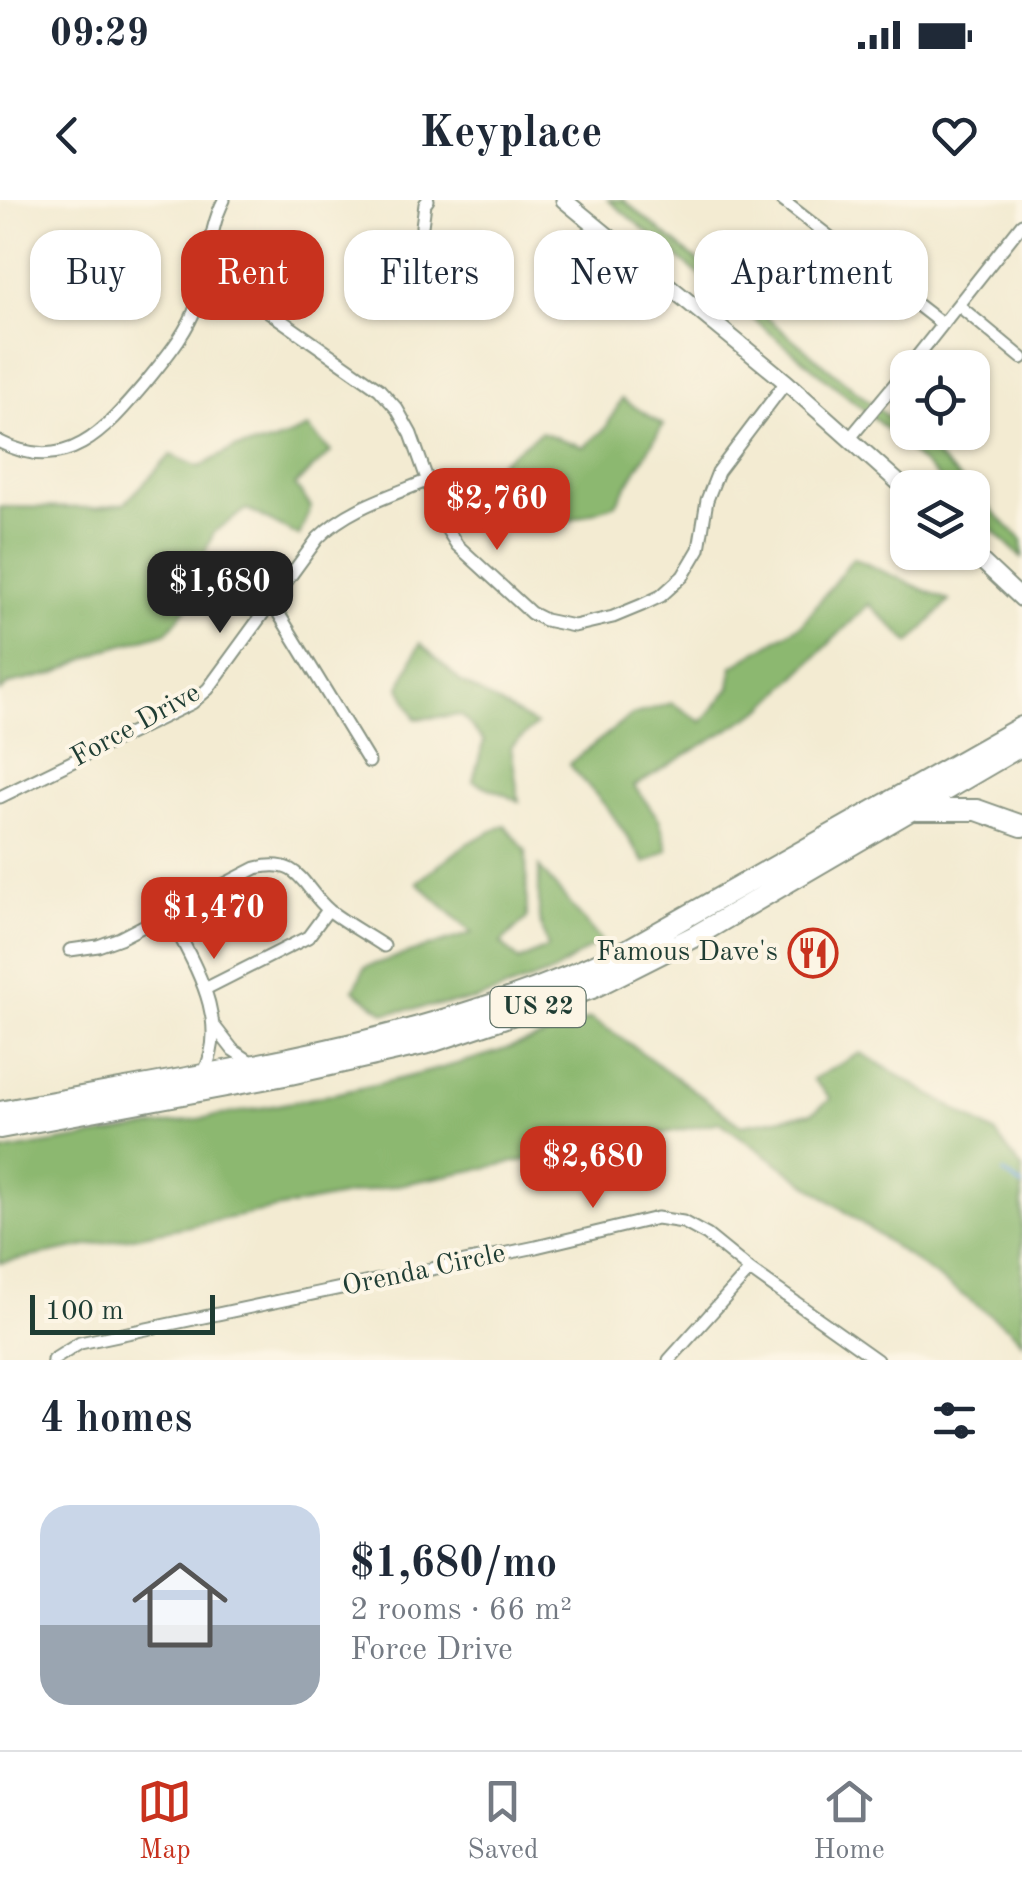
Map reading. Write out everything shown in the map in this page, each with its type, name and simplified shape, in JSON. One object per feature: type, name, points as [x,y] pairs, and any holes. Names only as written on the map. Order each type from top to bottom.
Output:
[{"type":"highway","name":"US 22","points":[[0,1112],[254,1064],[450,1020],[584,972],[811,849],[1022,727]]},
{"type":"highway","name":"US 22","points":[[0,1128],[428,1043],[592,988],[676,946],[1022,745]]},
{"type":"highway","points":[[916,810],[978,810],[1022,826]]},
{"type":"street","points":[[213,230],[224,200]]},
{"type":"street","points":[[422,226],[428,200]]},
{"type":"street","points":[[564,200],[786,382],[890,475]]},
{"type":"street","points":[[782,200],[942,324]]},
{"type":"street","points":[[922,350],[1022,224]]},
{"type":"street","points":[[958,305],[1022,358]]},
{"type":"street","points":[[0,442],[32,453],[52,454],[100,434],[190,320]]},
{"type":"street","points":[[281,320],[379,389],[397,410],[411,434],[448,533],[518,602],[545,620],[574,626],[661,596],[684,576],[704,534],[713,481],[786,382]]},
{"type":"street","points":[[850,438],[890,390]]},
{"type":"street","name":"Force Drive","points":[[0,797],[192,702],[208,689],[270,601],[331,525],[429,480]]},
{"type":"street","points":[[990,569],[1022,599]]},
{"type":"street","points":[[270,601],[369,762]]},
{"type":"street","points":[[70,950],[109,942],[256,868],[274,864],[292,868],[328,910],[384,946]]},
{"type":"street","points":[[205,989],[308,938],[328,910]]},
{"type":"street","points":[[168,913],[205,989],[215,1027],[214,1054],[203,1074]]},
{"type":"street","points":[[215,1027],[233,1050],[254,1064]]},
{"type":"street","name":"Orenda Circle","points":[[53,1360],[80,1343],[536,1247],[648,1218],[666,1218],[692,1226],[877,1360]]},
{"type":"street","points":[[669,1360],[750,1270]]},
{"type":"green space","points":[[608,200],[623,200],[660,230],[645,230]]},
{"type":"green space","points":[[674,242],[694,258],[694,270],[674,254]]},
{"type":"green space","points":[[754,320],[770,320],[890,419],[890,433]]},
{"type":"green space","points":[[622,399],[663,425],[616,504],[571,520],[547,523],[500,462],[541,432],[584,447],[605,429]]},
{"type":"green space","points":[[308,428],[331,452],[295,485],[311,507],[299,536],[247,509],[214,532],[200,564],[198,594],[167,632],[105,650],[54,674],[9,684],[0,692],[0,507],[95,508],[125,503],[171,455],[199,467],[235,448],[272,443]]},
{"type":"green space","points":[[908,450],[928,450],[950,470],[930,470]]},
{"type":"green space","points":[[990,509],[1022,540],[1022,558],[990,527]]},
{"type":"green space","points":[[853,558],[949,601],[910,643],[869,604],[764,708],[634,786],[659,819],[668,850],[645,863],[610,811],[569,764],[632,715],[672,703],[702,722],[730,688],[733,666],[802,624]]},
{"type":"green space","points":[[420,643],[461,682],[536,725],[511,747],[519,801],[473,781],[484,741],[461,715],[416,719],[400,687]]},
{"type":"green space","points":[[505,825],[526,851],[527,918],[501,943],[519,961],[548,947],[539,919],[539,867],[601,941],[551,973],[475,1000],[385,1013],[354,990],[365,967],[472,933],[417,882],[468,843]]},
{"type":"green space","points":[[590,1019],[741,1125],[812,1113],[831,1099],[813,1079],[861,1053],[996,1134],[1022,1169],[1022,1342],[1010,1329],[720,1122],[0,1263],[0,1152],[224,1115],[373,1085],[519,1045]]},
{"type":"waterway","points":[[1004,1173],[1022,1186]]},
{"type":"place","name":"Famous Dave's","points":[[813,953]]}]
